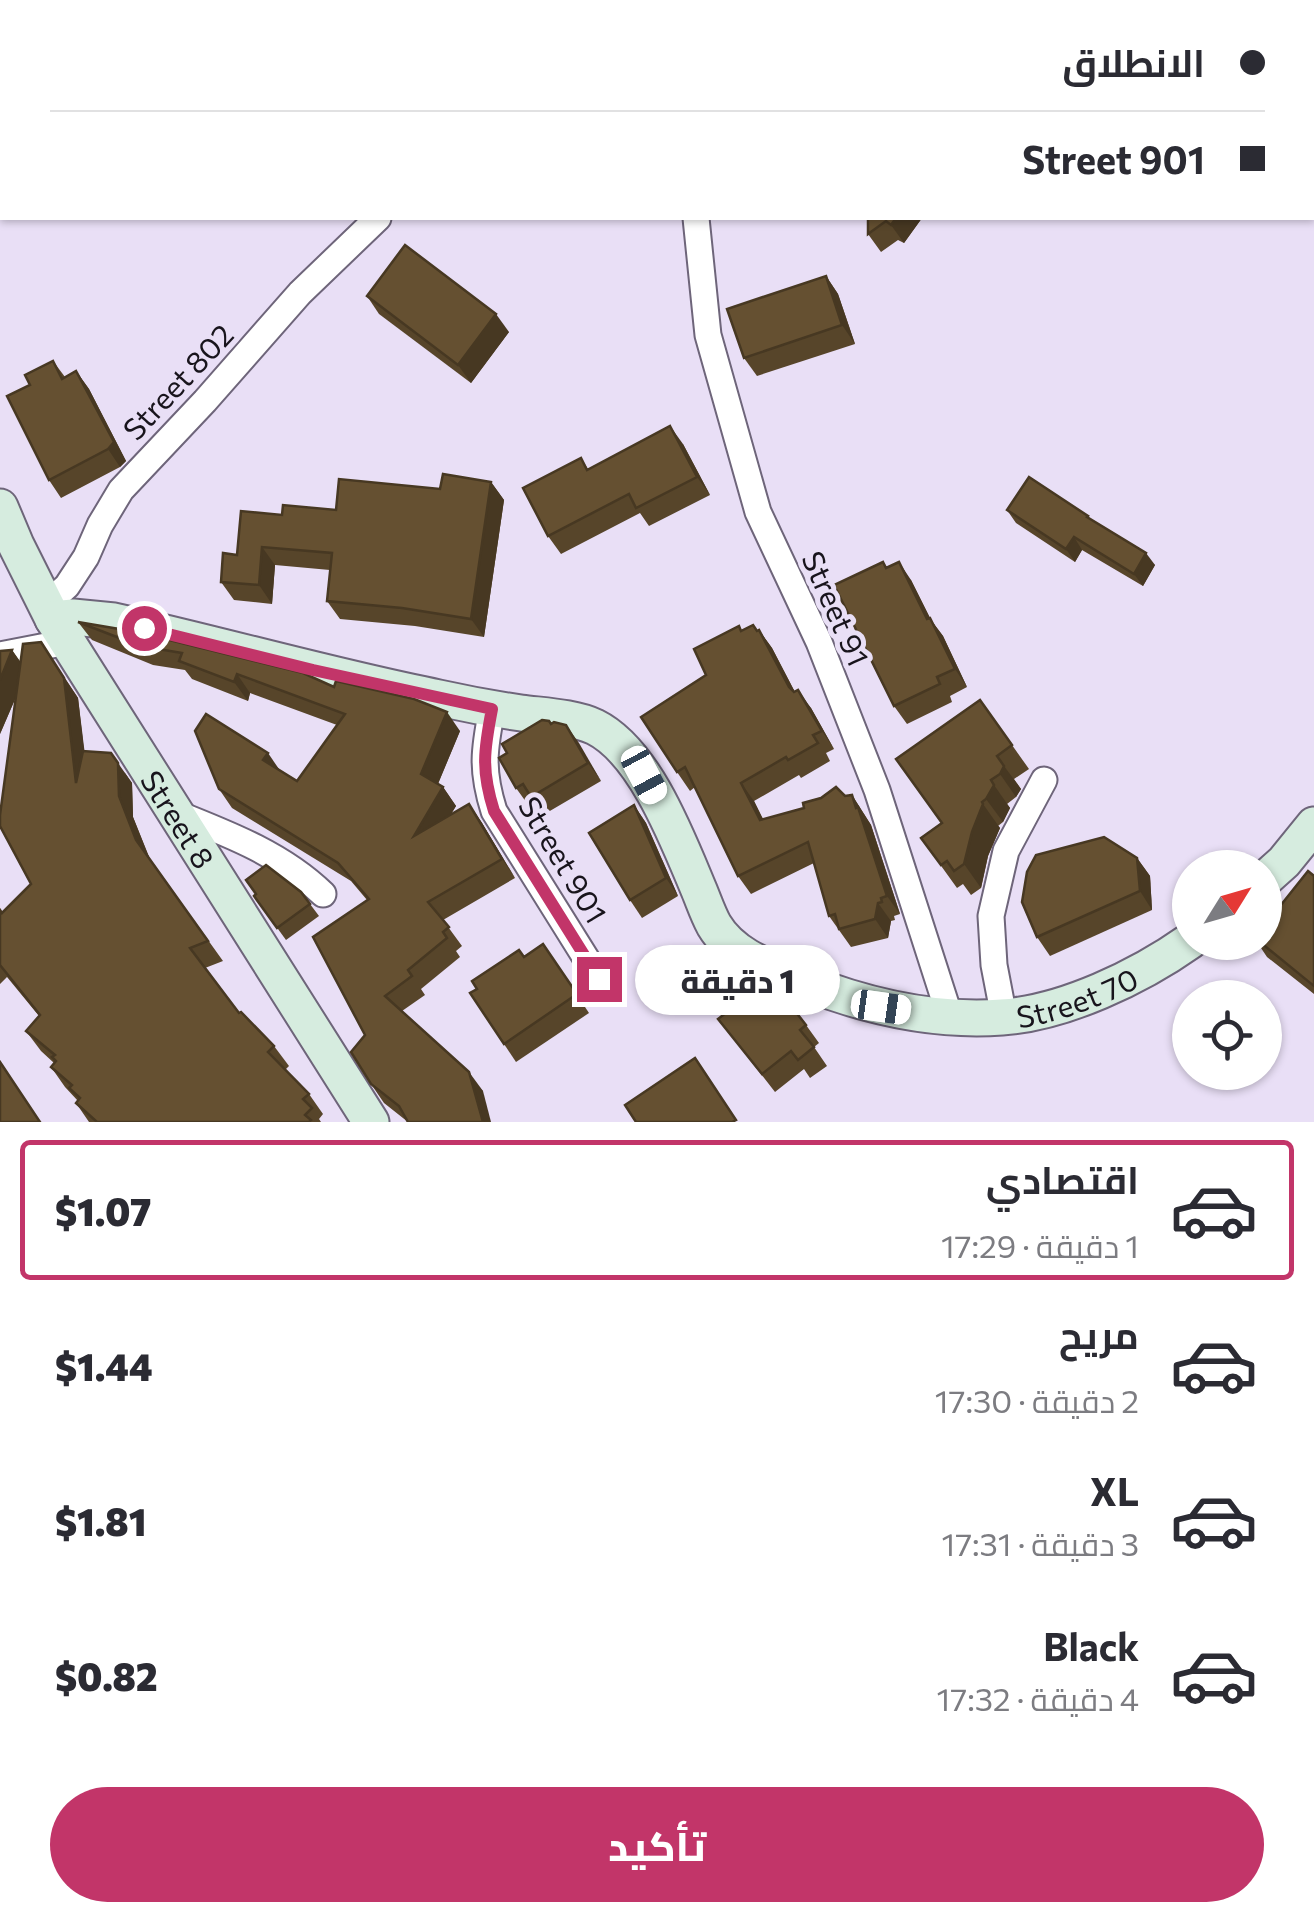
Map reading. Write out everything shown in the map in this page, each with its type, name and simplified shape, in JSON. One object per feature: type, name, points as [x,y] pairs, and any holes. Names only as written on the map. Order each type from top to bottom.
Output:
[{"type":"street","name":"Street 802","points":[[55,622],[67,586],[107,514],[133,477],[300,292],[376,220]]},
{"type":"street","name":"Street 91","points":[[696,220],[708,335],[758,512],[819,642],[877,790],[950,1017]]},
{"type":"street","name":"Street 8","points":[[0,506],[55,622],[371,1122]]},
{"type":"street","name":"Street 70","points":[[55,622],[74,617],[114,621],[365,683],[590,724],[624,747],[644,775],[714,925],[725,940],[744,956],[822,989],[881,1007],[950,1017],[1004,1017],[1056,1007],[1100,990],[1172,952]]},
{"type":"street","points":[[0,655],[55,622]]},
{"type":"street","name":"Street 901","points":[[492,709],[484,749],[485,782],[494,811],[599,979]]},
{"type":"street","points":[[1004,1017],[994,966],[991,916],[1006,851],[1044,780]]},
{"type":"street","points":[[173,812],[283,863],[323,894]]},
{"type":"street","points":[[1282,864],[1314,826]]},
{"type":"building","points":[[868,220],[895,220],[891,225],[886,221],[868,234]]},
{"type":"building","points":[[405,245],[496,314],[458,365],[367,296]]},
{"type":"building","points":[[826,276],[842,325],[744,358],[727,309]]},
{"type":"building","points":[[53,361],[62,379],[76,371],[114,442],[108,449],[49,480],[7,396],[30,385],[25,375]]},
{"type":"building","points":[[670,426],[697,477],[636,508],[629,494],[548,536],[523,488],[581,458],[587,470]]},
{"type":"building","points":[[443,474],[491,482],[471,619],[327,601],[332,553],[262,547],[259,585],[221,582],[223,553],[237,555],[241,511],[282,515],[283,505],[336,510],[339,479],[440,489]]},
{"type":"building","points":[[1029,477],[1146,553],[1134,574],[1074,537],[1066,549],[1007,510]]},
{"type":"building","points":[[883,562],[886,568],[899,562],[955,669],[937,677],[940,684],[894,706],[834,585]]},
{"type":"building","points":[[78,622],[137,632],[303,673],[334,687],[336,681],[414,699],[447,712],[421,774],[443,787],[414,836],[469,804],[502,859],[428,902],[449,927],[443,932],[447,938],[408,970],[412,976],[385,996],[469,1072],[483,1122],[408,1122],[399,1106],[371,1084],[351,1052],[365,1035],[313,937],[369,899],[338,863],[219,789],[195,731],[206,714],[268,753],[263,760],[297,781],[345,714],[237,674],[234,682],[179,661],[182,653],[140,646]]},
{"type":"building","points":[[753,625],[789,687],[794,692],[798,690],[822,731],[813,735],[818,743],[741,783],[760,820],[804,808],[803,803],[821,798],[836,787],[845,796],[852,795],[887,896],[878,903],[875,919],[839,929],[835,914],[829,916],[808,842],[738,876],[685,767],[677,772],[641,717],[706,675],[694,649],[739,626],[741,631]]},
{"type":"building","points":[[41,642],[64,678],[76,783],[83,751],[111,753],[118,763],[119,796],[136,840],[208,941],[190,948],[239,1013],[274,1046],[268,1052],[309,1094],[303,1099],[312,1108],[305,1115],[309,1122],[97,1122],[76,1103],[80,1098],[69,1088],[72,1085],[51,1067],[55,1055],[26,1031],[40,1015],[0,965],[0,910],[2,913],[31,884],[0,826],[0,815],[23,644]]},
{"type":"building","points":[[12,650],[0,680],[0,651]]},
{"type":"building","points":[[980,700],[1012,745],[997,756],[1004,766],[991,780],[994,785],[982,802],[964,864],[954,871],[947,861],[941,865],[921,838],[942,823],[896,759]]},
{"type":"building","points":[[542,720],[566,725],[588,763],[531,797],[523,784],[516,788],[499,758],[507,753],[502,744]]},
{"type":"building","points":[[634,805],[666,878],[630,900],[589,833]]},
{"type":"building","points":[[1104,837],[1137,858],[1140,891],[1037,937],[1022,902],[1027,872],[1036,855]]},
{"type":"building","points":[[266,865],[301,892],[310,904],[277,928],[246,880]]},
{"type":"building","points":[[1308,871],[1314,876],[1314,986],[1282,960],[1282,904]]},
{"type":"building","points":[[543,944],[577,994],[504,1044],[470,993],[477,989],[472,981],[519,950],[524,957]]},
{"type":"building","points":[[770,979],[806,1025],[800,1030],[814,1047],[798,1060],[791,1051],[762,1074],[718,1019]]},
{"type":"building","points":[[695,1058],[736,1120],[636,1122],[625,1105]]},
{"type":"building","points":[[0,1062],[40,1122],[0,1122]]},
{"type":"route","points":[[144,628],[382,687],[492,709],[484,749],[485,782],[494,811],[599,979]]}]
